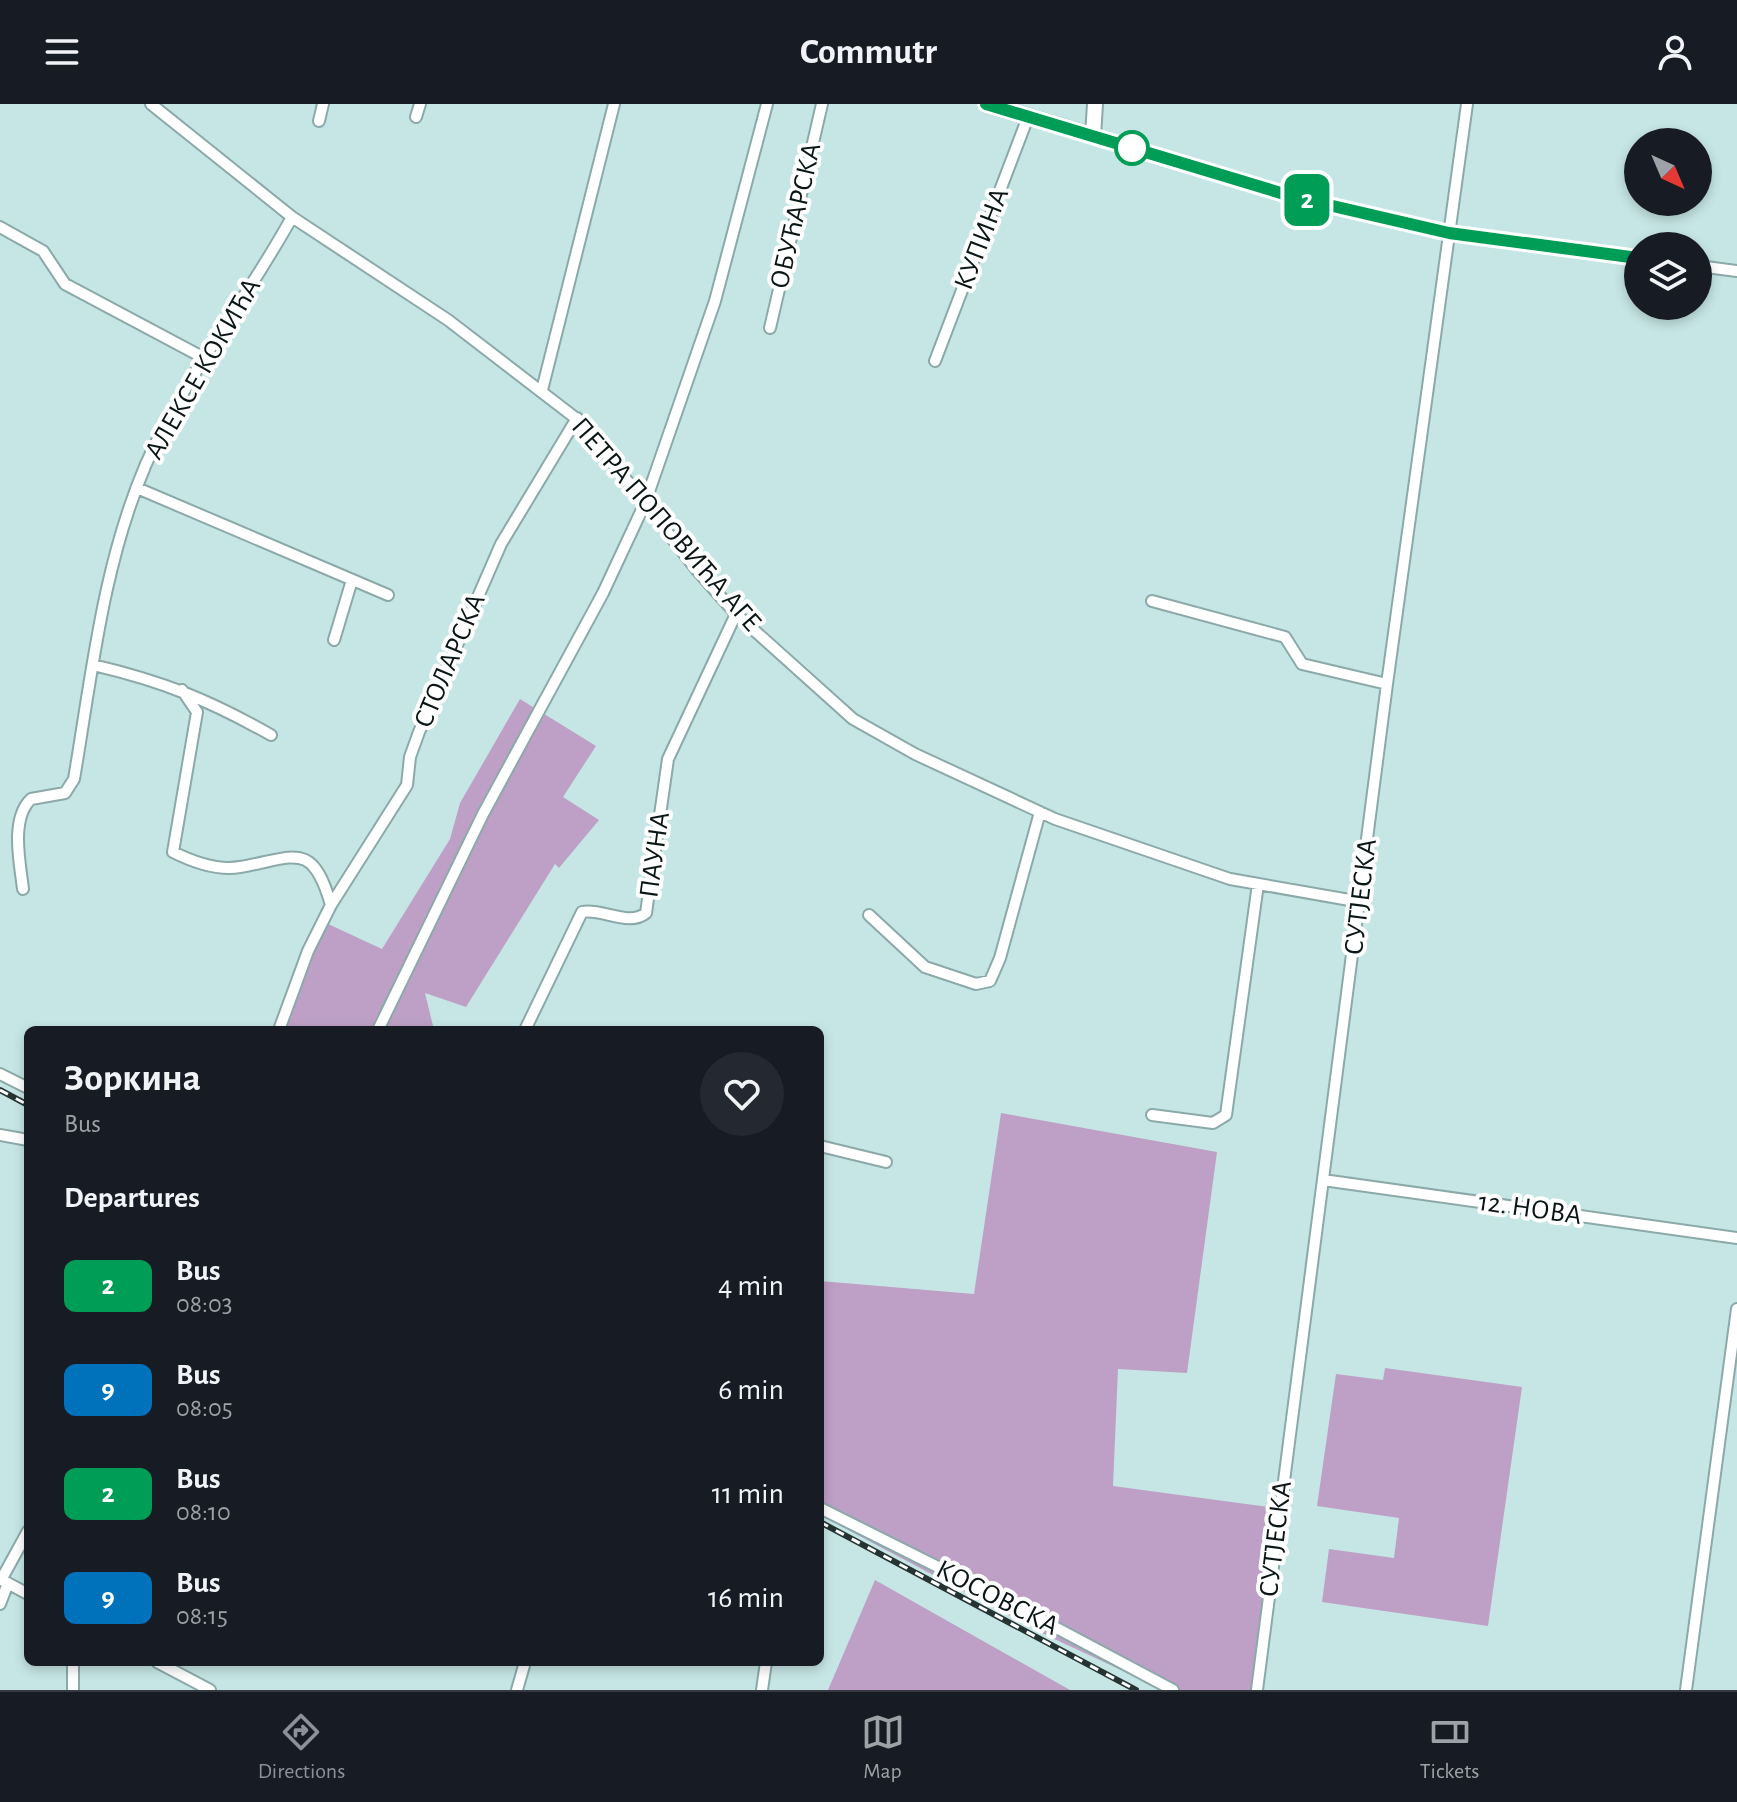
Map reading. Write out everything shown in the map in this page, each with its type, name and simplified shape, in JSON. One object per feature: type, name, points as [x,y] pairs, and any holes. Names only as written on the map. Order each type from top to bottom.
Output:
[{"type":"street","name":"ПЕТРА ПОПОВИЋА АГЕ","points":[[151,104],[292,217],[406,291],[577,418],[736,614],[853,719],[915,754],[1040,812],[1230,879],[1361,902]]},
{"type":"street","points":[[319,121],[323,104]]},
{"type":"street","points":[[416,117],[420,104]]},
{"type":"street","points":[[542,390],[614,104]]},
{"type":"street","points":[[380,1026],[483,814],[603,593],[645,503],[715,301],[767,104]]},
{"type":"street","name":"ОБУЋАРСКА","points":[[770,328],[822,104]]},
{"type":"street","points":[[986,104],[1294,197],[1449,233],[1624,256]]},
{"type":"street","points":[[1093,136],[1095,104]]},
{"type":"street","name":"СУТЈЕСКА","points":[[1257,1690],[1387,684],[1467,104]]},
{"type":"street","name":"КУПИНА","points":[[935,361],[1028,117]]},
{"type":"street","name":"АЛЕКСЕ КОКИЋА","points":[[23,889],[18,848],[21,814],[31,799],[65,793],[71,787],[108,578],[137,488],[163,431],[204,358],[292,217]]},
{"type":"street","points":[[0,227],[43,251],[65,284],[204,358]]},
{"type":"street","points":[[1712,268],[1737,271]]},
{"type":"street","name":"СТОЛАРСКА","points":[[331,905],[407,785],[410,757],[419,732],[501,544],[577,418]]},
{"type":"street","points":[[137,488],[388,595]]},
{"type":"street","points":[[334,640],[352,580]]},
{"type":"street","points":[[1152,601],[1285,637],[1302,664],[1387,684]]},
{"type":"street","name":"ПАУНА","points":[[527,1026],[582,912],[631,918],[646,913],[668,759],[736,614]]},
{"type":"street","points":[[93,665],[208,699],[271,735]]},
{"type":"street","points":[[182,690],[197,712],[173,852],[196,864],[238,868],[277,857],[307,861],[321,872],[331,905],[308,951],[280,1026]]},
{"type":"street","points":[[869,915],[914,960],[930,970],[976,984],[990,981],[1000,958],[1040,812]]},
{"type":"street","points":[[1152,1115],[1213,1123],[1225,1117],[1258,884]]},
{"type":"street","points":[[0,1074],[24,1086]]},
{"type":"street","points":[[0,1135],[24,1139]]},
{"type":"street","points":[[824,1147],[886,1162]]},
{"type":"street","name":"12. НОВА","points":[[1323,1180],[1737,1238]]},
{"type":"street","points":[[1686,1690],[1737,1309]]},
{"type":"street","name":"КОСОВСКА","points":[[824,1510],[1004,1600],[1173,1690]]},
{"type":"street","points":[[0,1604],[3,1581],[24,1539]]},
{"type":"street","points":[[3,1581],[24,1592]]},
{"type":"street","points":[[73,1666],[73,1690]]},
{"type":"street","points":[[174,1666],[210,1690]]},
{"type":"street","points":[[517,1690],[524,1666]]},
{"type":"street","points":[[762,1690],[765,1666]]},
{"type":"shaded area","points":[[520,699],[596,746],[563,797],[599,820],[559,868],[555,864],[466,1007],[425,993],[433,1026],[284,1026],[326,923],[382,949],[450,839],[460,803]]},
{"type":"shaded area","points":[[1001,1113],[1217,1152],[1187,1373],[1118,1369],[1113,1486],[1276,1508],[1253,1690],[1171,1690],[1147,1682],[1048,1636],[824,1517],[824,1281],[974,1294]]},
{"type":"shaded area","points":[[1385,1368],[1522,1387],[1488,1626],[1322,1602],[1329,1549],[1394,1558],[1399,1518],[1317,1506],[1336,1374],[1383,1380]]},
{"type":"shaded area","points":[[875,1580],[1070,1690],[828,1690]]},
{"type":"railway","points":[[0,1090],[24,1103]]},
{"type":"railway","points":[[824,1524],[1136,1690]]},
{"type":"bus line","name":"2","points":[[986,104],[1294,197],[1449,233],[1624,256]]}]
